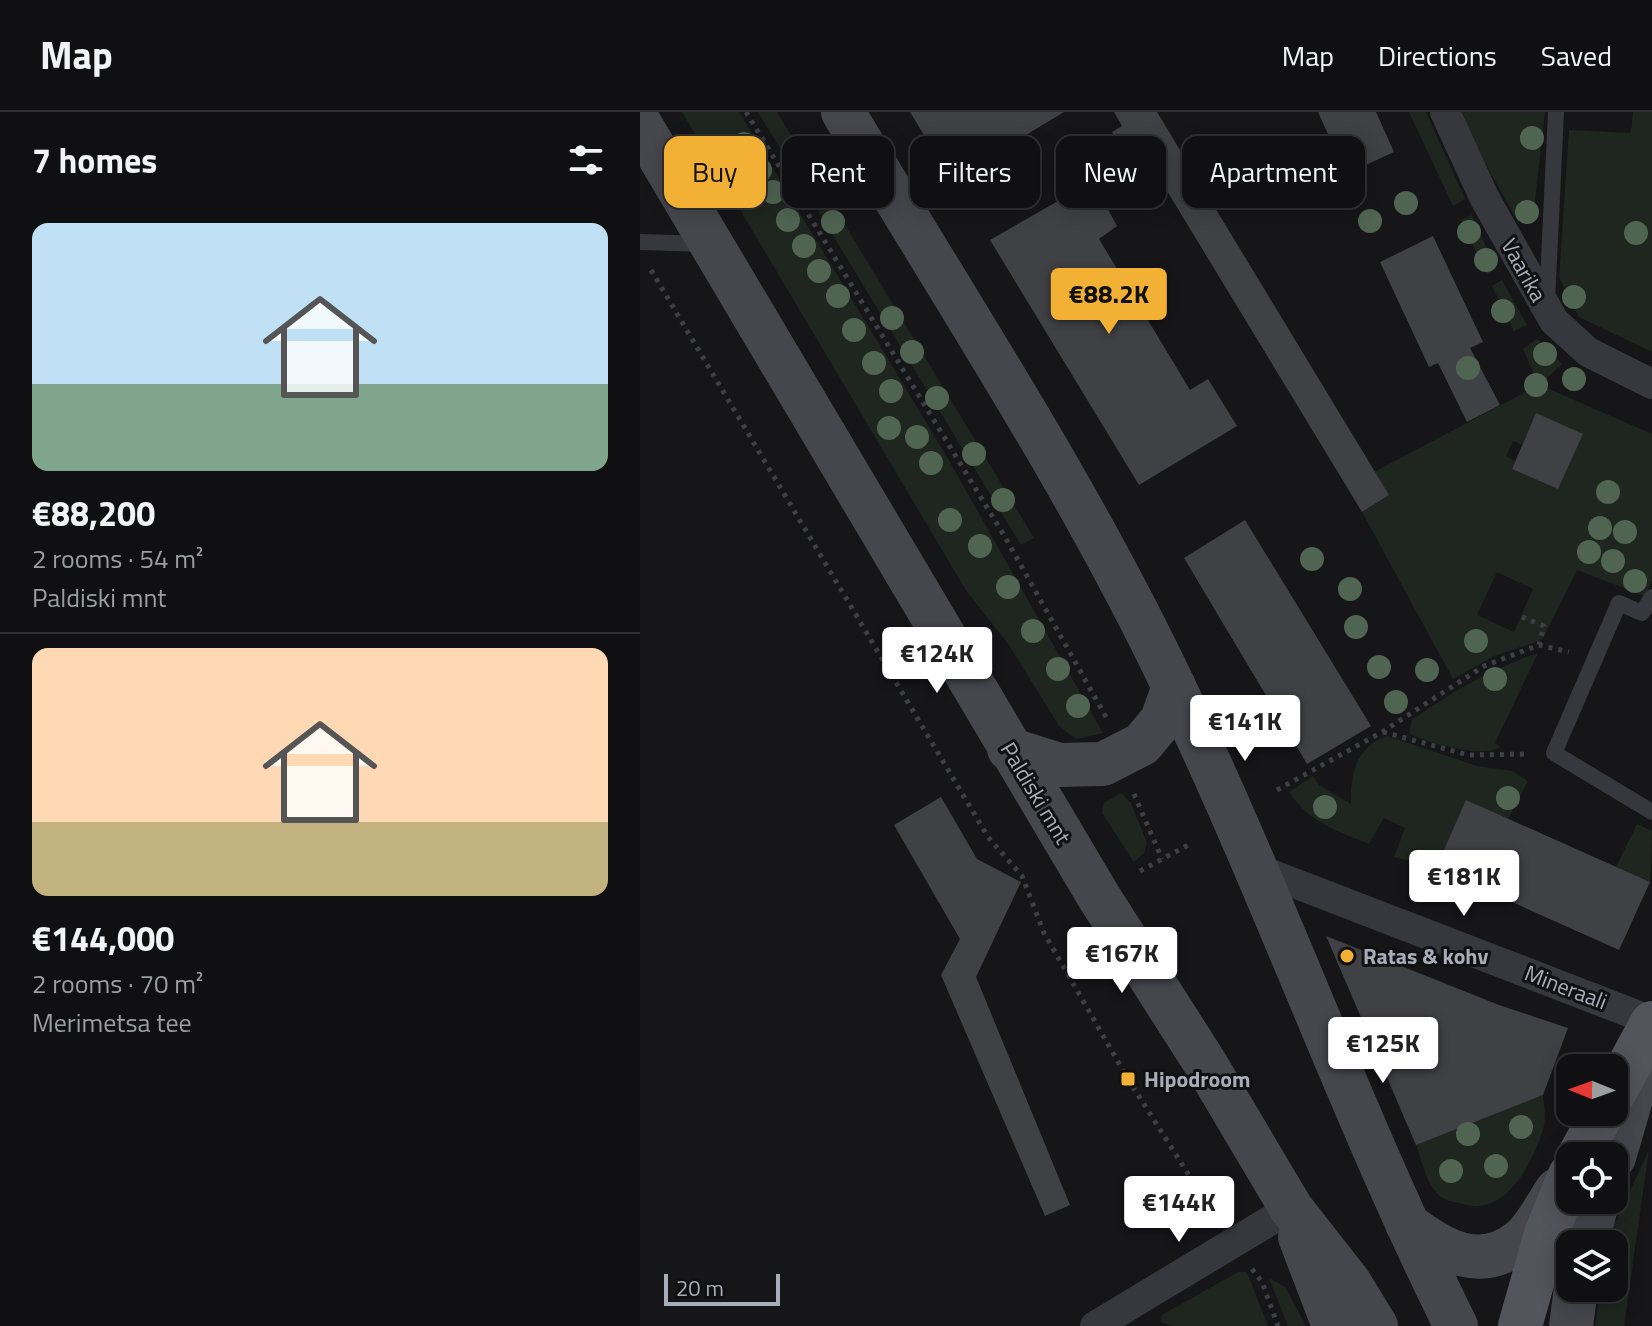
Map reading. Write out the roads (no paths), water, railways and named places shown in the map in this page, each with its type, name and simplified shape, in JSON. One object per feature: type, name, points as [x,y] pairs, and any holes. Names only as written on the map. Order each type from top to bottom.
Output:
[{"type":"main road","points":[[843,112],[1078,506],[1174,686],[1407,1224],[1456,1326]]},
{"type":"main road","name":"Paldiski mnt","points":[[640,124],[1009,749],[1205,1063],[1291,1208],[1349,1282],[1376,1326]]},
{"type":"main road","points":[[1009,749],[1059,765],[1103,764],[1142,744],[1162,720],[1174,686]]},
{"type":"main road","points":[[1628,1067],[1652,1023]]},
{"type":"main road","points":[[1618,1142],[1652,1023]]},
{"type":"main road","points":[[1407,1224],[1441,1249],[1473,1257],[1498,1254],[1521,1240],[1556,1193]]},
{"type":"main road","points":[[1291,1208],[1321,1298],[1334,1326]]},
{"type":"main road","points":[[1520,1326],[1556,1209]]},
{"type":"main road","points":[[1571,1326],[1574,1302]]},
{"type":"street","name":"Vaarika","points":[[1445,112],[1485,199],[1547,312],[1588,352],[1652,384]]},
{"type":"street","name":"Mineraali","points":[[1255,868],[1652,1023]]},
{"type":"street","points":[[1095,1326],[1291,1208]]},
{"type":"lane","points":[[1547,312],[1556,112]]},
{"type":"lane","points":[[642,250],[711,245]]},
{"type":"lane","points":[[1652,597],[1642,613],[1619,603],[1554,753],[1652,812]]},
{"type":"place","name":"Ratas & kohv","points":[[1347,956]]},
{"type":"place","name":"Hipodroom","points":[[1128,1079]]}]
